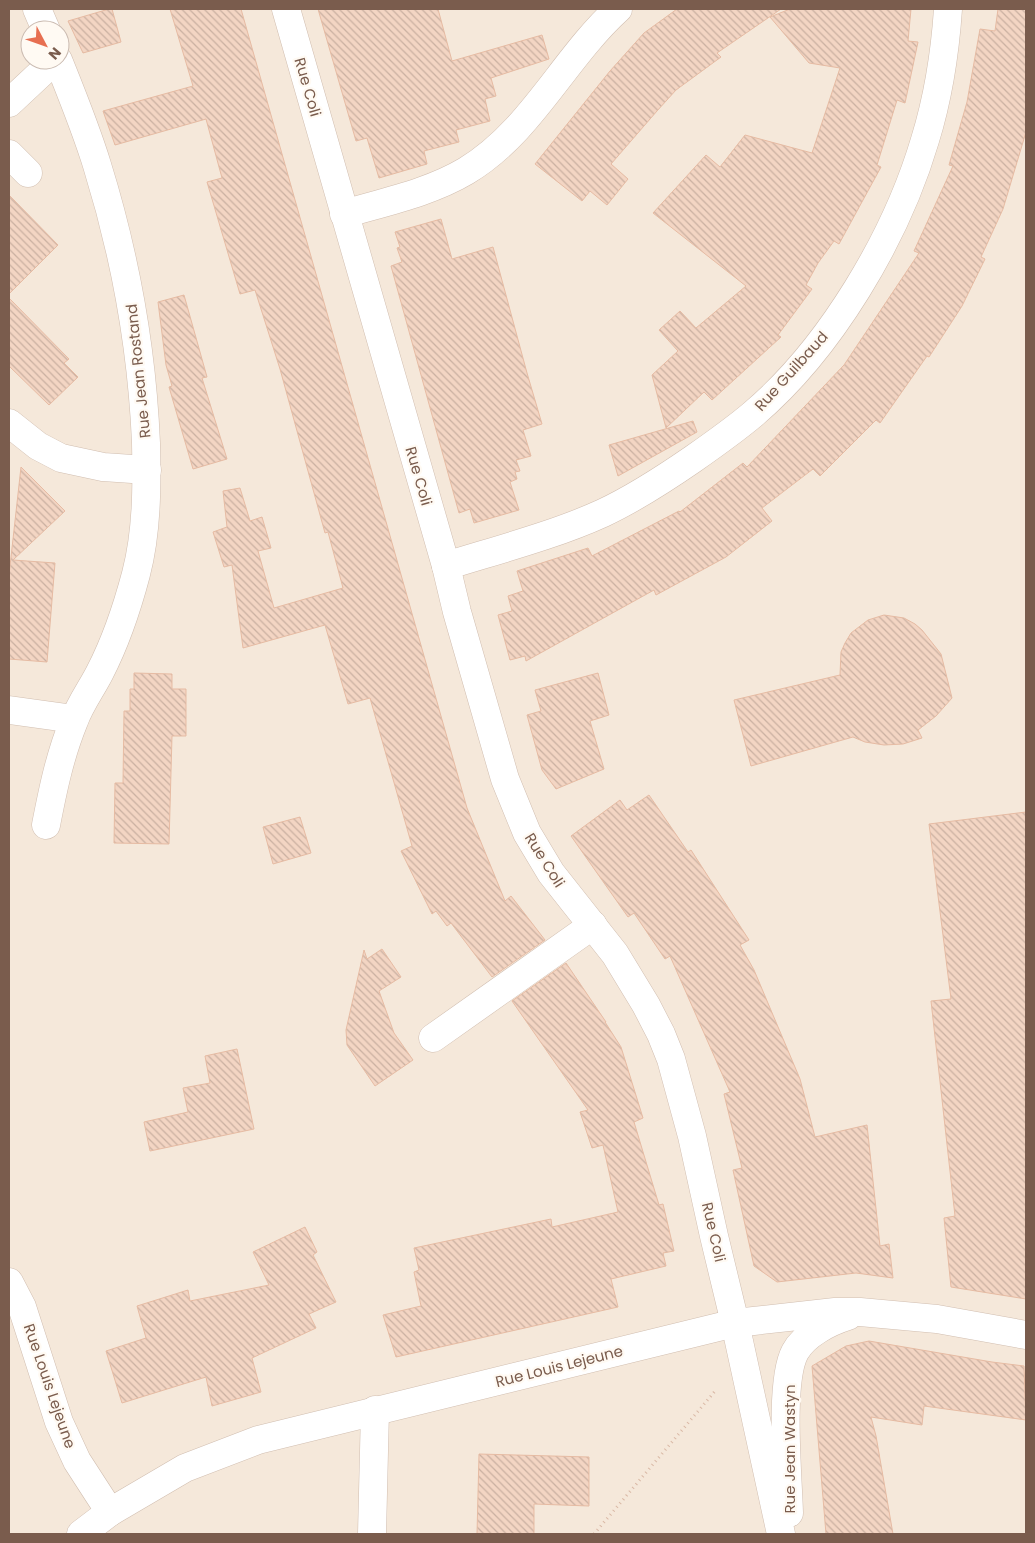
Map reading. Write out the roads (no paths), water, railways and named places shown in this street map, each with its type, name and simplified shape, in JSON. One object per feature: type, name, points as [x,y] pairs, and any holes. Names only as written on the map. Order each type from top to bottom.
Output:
[{"type":"street","name":"Rue Coli","points":[[286,9],[446,566],[505,779],[515,807],[537,852],[571,900],[615,954],[661,1034],[671,1059],[692,1136],[735,1323]]},
{"type":"street","points":[[344,214],[431,188],[465,171],[492,152],[524,121],[604,22],[618,9]]},
{"type":"street","name":"Rue Guilbaud","points":[[446,566],[579,524],[628,501],[664,479],[752,415],[785,382],[817,346],[841,313],[866,273],[908,189],[926,140],[938,87],[946,40],[948,9]]},
{"type":"street","points":[[9,103],[45,70]]},
{"type":"street","name":"Rue Jean Rostand","points":[[46,825],[59,761],[74,719],[100,672],[118,630],[134,581],[145,518],[147,470],[144,407],[127,280],[97,165],[60,70]]},
{"type":"street","points":[[9,423],[38,446],[61,458],[103,466],[147,470]]},
{"type":"street","points":[[9,710],[74,719]]},
{"type":"street","points":[[433,1038],[593,925]]},
{"type":"street","name":"Rue Louis Lejeune","points":[[9,1282],[22,1307],[59,1422],[77,1461],[110,1512]]},
{"type":"street","name":"Rue Louis Lejeune","points":[[81,1534],[110,1512],[185,1468],[258,1440],[735,1323],[819,1313],[860,1312],[937,1319],[1026,1335]]},
{"type":"street","name":"Rue Jean Wastyn","points":[[789,1534],[786,1428],[789,1370],[795,1352],[805,1340],[835,1320],[860,1312]]},
{"type":"street","name":"Rue Jean Wastyn","points":[[735,1323],[781,1534]]},
{"type":"street","points":[[372,1534],[375,1410]]}]
